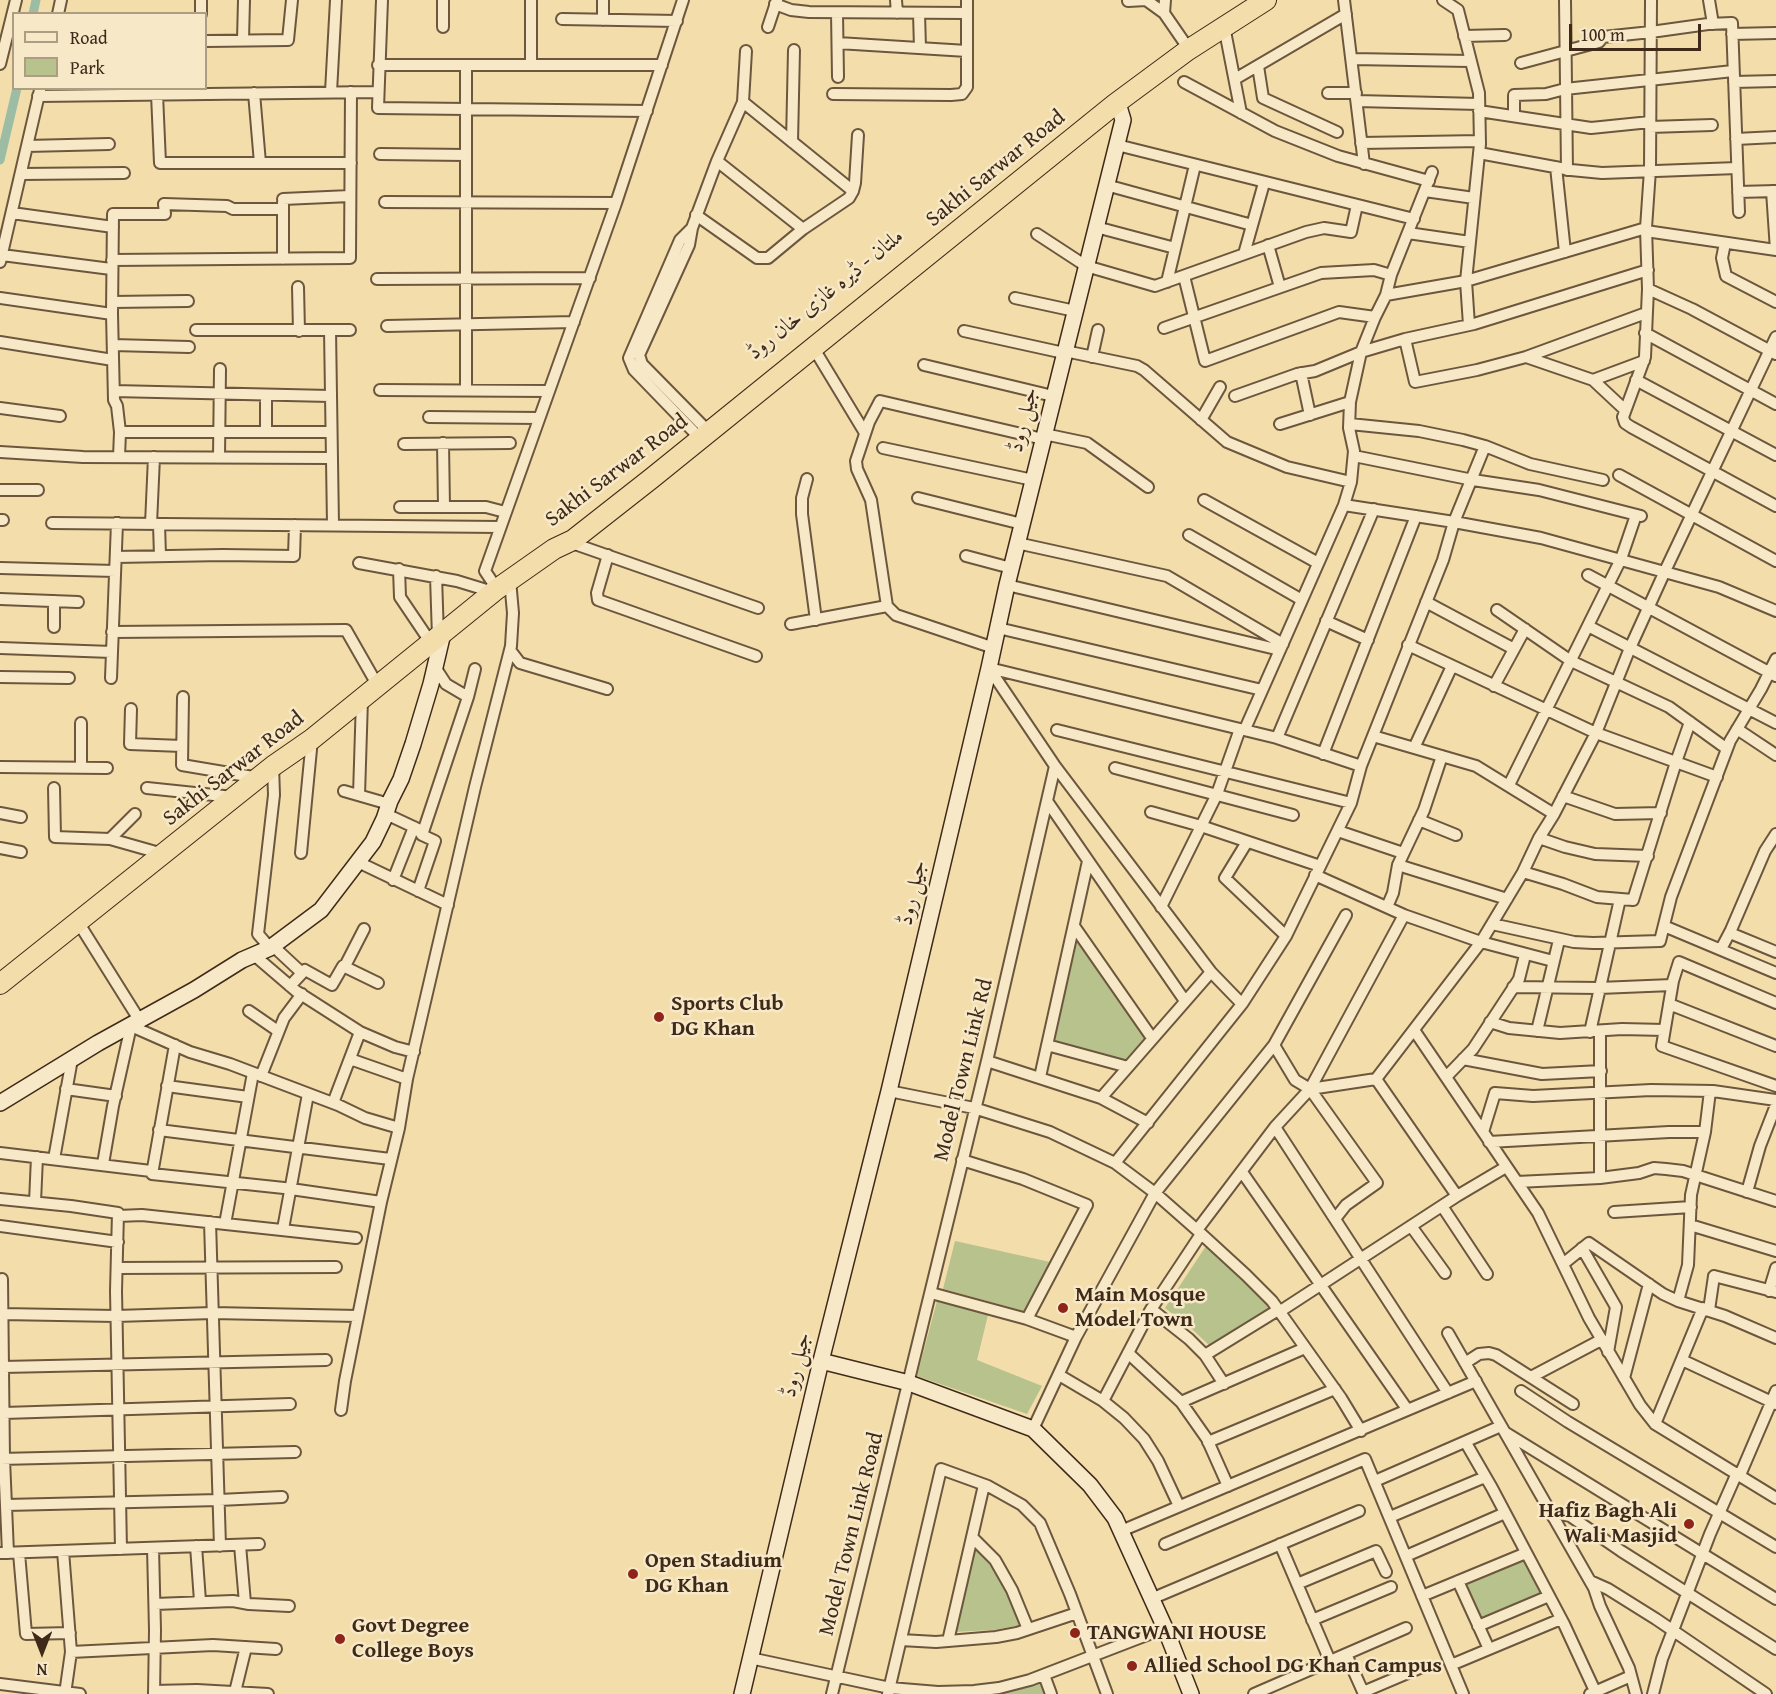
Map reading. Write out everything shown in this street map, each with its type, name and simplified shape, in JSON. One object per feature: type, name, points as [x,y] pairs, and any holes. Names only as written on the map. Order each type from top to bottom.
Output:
[{"type":"highway","points":[[1001,190],[1109,98],[1184,42],[1249,0]]},
{"type":"highway","name":"Sakhi Sarwar Road","points":[[1,980],[78,922],[266,772],[312,739],[500,587],[561,545],[700,440],[765,380],[813,347],[893,277],[1001,190],[1115,104],[1224,26],[1266,0]]},
{"type":"highway","name":"ملتان - ڈیرہ غازی خان روڈ","points":[[561,545],[568,532],[698,428],[765,380],[893,277]]},
{"type":"main road","name":"جیل روڈ","points":[[742,1694],[821,1361],[889,1091],[994,648],[1006,585],[1123,120],[1115,104]]},
{"type":"main road","points":[[0,1103],[72,1059],[195,990],[242,960],[272,947],[321,910],[374,842],[404,770],[435,667],[437,638]]},
{"type":"main road","points":[[821,1361],[909,1383],[1033,1429],[1090,1485],[1115,1518],[1165,1628],[1191,1694]]},
{"type":"street","points":[[0,64],[5,28],[16,0]]},
{"type":"street","points":[[243,40],[244,0]]},
{"type":"street","points":[[207,41],[288,40],[292,0]]},
{"type":"street","points":[[331,92],[336,0]]},
{"type":"street","points":[[382,0],[378,108],[647,111]]},
{"type":"street","points":[[443,0],[443,27]]},
{"type":"street","points":[[531,0],[531,65]]},
{"type":"street","points":[[603,0],[603,20]]},
{"type":"street","points":[[341,1410],[407,1079],[475,787],[510,650],[513,613],[500,587],[485,571],[590,278],[683,0]]},
{"type":"street","points":[[896,0],[897,13]]},
{"type":"street","points":[[833,94],[962,94],[967,87],[967,0]]},
{"type":"street","points":[[1128,1],[1146,0],[1164,13],[1184,42]]},
{"type":"street","points":[[1164,13],[1165,0]]},
{"type":"street","points":[[1344,0],[1364,164]]},
{"type":"street","points":[[1443,0],[1458,10],[1479,93],[1479,153],[1466,281],[1468,325]]},
{"type":"street","points":[[1564,252],[1561,169],[1566,124],[1565,0]]},
{"type":"street","points":[[1651,0],[1650,173],[1646,230],[1648,289],[1644,361],[1624,409],[1624,423],[1776,506]]},
{"type":"street","points":[[1709,0],[1713,24]]},
{"type":"street","points":[[768,27],[776,2],[791,10],[809,12],[967,14]]},
{"type":"street","points":[[837,13],[838,77]]},
{"type":"street","points":[[919,13],[920,48]]},
{"type":"street","points":[[1235,79],[1346,14]]},
{"type":"street","points":[[562,19],[677,21]]},
{"type":"street","points":[[1521,63],[1599,42],[1603,37],[1732,23],[1739,212]]},
{"type":"street","points":[[1224,26],[1241,112]]},
{"type":"street","points":[[1732,34],[1776,33]]},
{"type":"street","points":[[1464,36],[1505,35]]},
{"type":"street","points":[[838,43],[967,51]]},
{"type":"street","points":[[792,142],[794,50]]},
{"type":"street","points":[[698,428],[649,378],[640,362],[639,354],[661,295],[689,245],[696,215],[743,102],[746,51]]},
{"type":"street","points":[[1352,60],[1470,60]]},
{"type":"street","points":[[378,65],[662,65]]},
{"type":"street","points":[[466,65],[466,390]]},
{"type":"street","points":[[1257,66],[1263,98],[1337,132]]},
{"type":"street","points":[[1514,116],[1514,94],[1546,94],[1565,89],[1733,71]]},
{"type":"street","points":[[1734,82],[1776,81]]},
{"type":"street","points":[[1184,82],[1275,131],[1338,156],[1429,181],[1474,198]]},
{"type":"street","points":[[351,92],[350,258],[112,264],[1,258],[39,92],[157,94],[199,91],[377,92]]},
{"type":"street","points":[[254,93],[260,163]]},
{"type":"street","points":[[1328,93],[1479,107],[1514,116],[1591,128],[1650,124],[1712,125]]},
{"type":"street","points":[[157,94],[160,162],[351,163]]},
{"type":"street","points":[[743,102],[854,191]]},
{"type":"street","points":[[696,215],[761,259],[768,258],[803,229],[849,198],[854,191],[858,135]]},
{"type":"street","points":[[1736,139],[1776,137]]},
{"type":"street","points":[[1361,143],[1479,141]]},
{"type":"street","points":[[27,146],[109,144]]},
{"type":"street","points":[[1117,145],[1414,219]]},
{"type":"street","points":[[1479,153],[1561,169],[1602,173],[1737,168]]},
{"type":"street","points":[[380,154],[466,155]]},
{"type":"street","points":[[717,161],[803,229]]},
{"type":"street","points":[[1167,282],[1195,165]]},
{"type":"street","points":[[21,174],[124,173]]},
{"type":"street","points":[[1161,907],[1217,794],[1242,729],[1262,690],[1344,505],[1351,482],[1354,456],[1350,402],[1361,352],[1386,295],[1391,275],[1429,181]]},
{"type":"street","points":[[1244,254],[1264,183]]},
{"type":"street","points":[[1106,184],[1252,225]]},
{"type":"street","points":[[1386,295],[1466,281],[1646,230],[1776,250],[1774,191],[1738,192]]},
{"type":"street","points":[[119,457],[120,432],[114,391],[113,360],[113,214],[165,214],[164,204],[227,206],[233,209],[283,201],[351,196]]},
{"type":"street","points":[[283,201],[283,259]]},
{"type":"street","points":[[385,202],[616,203]]},
{"type":"street","points":[[1037,234],[1086,266],[1155,286],[1306,232],[1324,228],[1351,232],[1357,205]]},
{"type":"street","points":[[12,213],[113,227]]},
{"type":"street","points":[[1096,227],[1175,248]]},
{"type":"street","points":[[1408,233],[1470,242]]},
{"type":"street","points":[[1725,243],[1722,258],[1726,276],[1776,302]]},
{"type":"street","points":[[1268,245],[1280,287]]},
{"type":"street","points":[[1164,328],[1321,273],[1374,270],[1391,275]]},
{"type":"street","points":[[1235,396],[1301,373],[1315,371],[1361,352],[1405,339],[1468,325],[1648,270]]},
{"type":"street","points":[[1184,276],[1205,361],[1339,312],[1375,317]]},
{"type":"street","points":[[377,279],[590,278]]},
{"type":"street","points":[[298,287],[299,331]]},
{"type":"street","points":[[1648,289],[1692,309],[1772,352]]},
{"type":"street","points":[[1016,297],[1075,311]]},
{"type":"street","points":[[0,298],[112,308],[188,302]]},
{"type":"street","points":[[1405,339],[1415,382],[1477,370],[1526,357],[1646,313]]},
{"type":"street","points":[[387,326],[574,322]]},
{"type":"street","points":[[196,330],[350,330]]},
{"type":"street","points":[[330,330],[333,525]]},
{"type":"street","points":[[1092,357],[1098,330]]},
{"type":"street","points":[[964,331],[1137,366],[1227,442],[1277,463],[1351,482]]},
{"type":"street","points":[[1645,333],[1776,404]]},
{"type":"street","points":[[1310,1089],[1376,1079],[1481,942],[1524,873],[1539,838],[1596,733],[1630,648],[1665,571],[1750,390],[1772,352],[1776,337]]},
{"type":"street","points":[[0,342],[113,360]]},
{"type":"street","points":[[113,345],[189,347]]},
{"type":"street","points":[[813,347],[865,433]]},
{"type":"street","points":[[1526,357],[1593,380],[1624,409]]},
{"type":"street","points":[[1593,380],[1644,361]]},
{"type":"street","points":[[924,365],[1053,396]]},
{"type":"street","points":[[219,457],[220,369]]},
{"type":"street","points":[[1301,373],[1310,415]]},
{"type":"street","points":[[1636,380],[1776,455]]},
{"type":"street","points":[[1201,420],[1220,387]]},
{"type":"street","points":[[380,390],[549,391]]},
{"type":"street","points":[[114,391],[330,396]]},
{"type":"street","points":[[266,395],[266,432]]},
{"type":"street","points":[[994,648],[896,615],[887,606],[871,500],[857,470],[856,461],[865,433],[880,400],[1043,436],[1087,443],[1148,487]]},
{"type":"street","points":[[1280,424],[1350,402]]},
{"type":"street","points":[[0,408],[60,416]]},
{"type":"street","points":[[429,417],[539,418]]},
{"type":"street","points":[[1350,424],[1419,431],[1485,446],[1530,464],[1603,480]]},
{"type":"street","points":[[120,432],[331,432]]},
{"type":"street","points":[[404,444],[510,443]]},
{"type":"street","points":[[443,444],[444,507]]},
{"type":"street","points":[[1115,1163],[1242,1004],[1286,936],[1351,803],[1361,766],[1443,560],[1454,522],[1485,446]]},
{"type":"street","points":[[884,448],[1033,480]]},
{"type":"street","points":[[0,452],[119,457],[331,458]]},
{"type":"street","points":[[1354,456],[1473,480],[1539,490],[1639,515],[1588,626],[1509,785]]},
{"type":"street","points":[[154,457],[155,524],[159,556]]},
{"type":"street","points":[[1620,475],[1776,561]]},
{"type":"street","points":[[807,479],[802,498],[802,514],[816,620]]},
{"type":"street","points":[[0,490],[38,490]]},
{"type":"street","points":[[918,498],[1022,524]]},
{"type":"street","points":[[1204,500],[1318,562]]},
{"type":"street","points":[[1344,505],[1541,538],[1719,587],[1776,611]]},
{"type":"street","points":[[400,507],[486,507],[505,512]]},
{"type":"street","points":[[1277,738],[1374,509]]},
{"type":"street","points":[[1323,754],[1416,516]]},
{"type":"street","points":[[52,523],[500,527]]},
{"type":"street","points":[[111,678],[117,523]]},
{"type":"street","points":[[116,557],[294,556],[295,525]]},
{"type":"street","points":[[1189,535],[1302,600]]},
{"type":"street","points":[[1017,543],[1167,576],[1281,647]]},
{"type":"street","points":[[561,545],[608,555],[758,608]]},
{"type":"street","points":[[608,555],[597,593],[598,600],[756,656]]},
{"type":"street","points":[[966,556],[1011,568]]},
{"type":"street","points":[[359,562],[500,587]]},
{"type":"street","points":[[0,567],[115,571]]},
{"type":"street","points":[[399,568],[400,597],[437,638]]},
{"type":"street","points":[[1588,575],[1773,674]]},
{"type":"street","points":[[436,576],[437,638]]},
{"type":"street","points":[[1006,585],[1281,647]]},
{"type":"street","points":[[0,599],[78,602]]},
{"type":"street","points":[[54,601],[54,627]]},
{"type":"street","points":[[1426,602],[1514,649]]},
{"type":"street","points":[[790,624],[887,606]]},
{"type":"street","points":[[1497,610],[1571,661],[1669,707],[1727,749]]},
{"type":"street","points":[[1326,621],[1368,640]]},
{"type":"street","points":[[1588,626],[1776,723]]},
{"type":"street","points":[[998,628],[1262,690]]},
{"type":"street","points":[[1494,686],[1524,629]]},
{"type":"street","points":[[112,632],[346,630],[378,686]]},
{"type":"street","points":[[1408,645],[1596,733],[1717,777]]},
{"type":"street","points":[[0,648],[112,652]]},
{"type":"street","points":[[510,650],[520,663],[607,689]]},
{"type":"street","points":[[1492,924],[1560,940],[1593,943],[1660,941],[1671,897],[1727,749],[1748,710],[1773,674],[1776,659]]},
{"type":"street","points":[[1414,748],[1452,666]]},
{"type":"street","points":[[435,667],[446,684],[468,697]]},
{"type":"street","points":[[989,668],[1277,738],[1361,766]]},
{"type":"street","points":[[989,668],[1055,766],[1161,907],[1211,972],[1242,1004]]},
{"type":"street","points":[[393,880],[418,831],[468,697],[475,669]]},
{"type":"street","points":[[0,677],[69,678]]},
{"type":"street","points":[[183,697],[182,765],[266,772],[274,795],[258,934],[302,973]]},
{"type":"street","points":[[359,795],[362,698]]},
{"type":"street","points":[[131,709],[130,744],[182,746]]},
{"type":"street","points":[[1524,873],[1597,897],[1634,900],[1690,722]]},
{"type":"street","points":[[81,723],[81,767]]},
{"type":"street","points":[[1737,729],[1776,755]]},
{"type":"street","points":[[1057,730],[1351,803]]},
{"type":"street","points":[[1373,736],[1476,766],[1554,814]]},
{"type":"street","points":[[301,853],[312,739]]},
{"type":"street","points":[[1387,907],[1393,893],[1398,865],[1419,820],[1442,756]]},
{"type":"street","points":[[0,766],[107,768]]},
{"type":"street","name":"Model Town Link Rd","points":[[909,1383],[1055,766]]},
{"type":"street","points":[[1115,768],[1293,815]]},
{"type":"street","points":[[54,788],[55,837],[110,839],[163,854]]},
{"type":"street","points":[[147,788],[235,797]]},
{"type":"street","points":[[344,791],[359,795],[387,809],[435,841],[418,891]]},
{"type":"street","points":[[1563,796],[1615,814],[1661,813]]},
{"type":"street","points":[[1047,801],[1185,1001]]},
{"type":"street","points":[[1151,812],[1201,826],[1318,870],[1404,915],[1481,942],[1553,961]]},
{"type":"street","points":[[0,813],[21,817]]},
{"type":"street","points":[[110,839],[135,814]]},
{"type":"street","points":[[1419,820],[1456,835]]},
{"type":"street","points":[[1338,831],[1403,853]]},
{"type":"street","points":[[1721,949],[1773,845],[1776,834]]},
{"type":"street","points":[[1539,838],[1594,854],[1648,856]]},
{"type":"street","points":[[1247,842],[1225,878],[1286,936]]},
{"type":"street","points":[[0,848],[21,852]]},
{"type":"street","points":[[1040,1077],[1088,861]]},
{"type":"street","points":[[358,862],[448,905]]},
{"type":"street","points":[[1398,865],[1507,899]]},
{"type":"street","points":[[1600,1178],[1601,1071],[1595,1032],[1599,988],[1620,899]]},
{"type":"street","points":[[1033,1429],[1076,1337],[1155,1193],[1274,1045],[1346,915]]},
{"type":"street","points":[[1103,1401],[1151,1309],[1199,1232],[1275,1127],[1310,1089],[1404,915]]},
{"type":"street","points":[[78,922],[135,1024],[175,1046],[257,1074],[333,1103],[365,1118],[399,1128]]},
{"type":"street","points":[[1074,926],[1152,1038]]},
{"type":"street","points":[[1664,926],[1776,973]]},
{"type":"street","points":[[290,986],[305,970],[332,986],[364,929]]},
{"type":"street","points":[[1730,933],[1776,952]]},
{"type":"street","points":[[1537,1031],[1560,940]]},
{"type":"street","points":[[254,955],[290,986],[360,1032],[395,1047],[414,1052]]},
{"type":"street","points":[[1446,1077],[1473,1049],[1519,979],[1525,955]]},
{"type":"street","points":[[1776,1003],[1679,963],[1672,986],[1662,1046],[1776,1086]]},
{"type":"street","points":[[345,966],[378,982]]},
{"type":"street","points":[[1101,1098],[1211,972]]},
{"type":"street","points":[[1513,987],[1672,986]]},
{"type":"street","points":[[225,1224],[248,1097],[284,1018],[302,994]]},
{"type":"street","points":[[1669,1004],[1776,1046]]},
{"type":"street","points":[[249,1011],[278,1031]]},
{"type":"street","points":[[1490,1022],[1509,1028],[1537,1031],[1664,1030]]},
{"type":"street","points":[[103,1164],[116,1096],[135,1024]]},
{"type":"street","points":[[1413,1030],[1538,1213],[1601,1340],[1640,1405],[1655,1424],[1776,1498]]},
{"type":"street","points":[[333,1103],[360,1032]]},
{"type":"street","points":[[1047,1045],[1128,1067]]},
{"type":"street","points":[[1274,1045],[1295,1080],[1310,1089],[1377,1184],[1346,1205],[1335,1219]]},
{"type":"street","points":[[151,1171],[175,1046]]},
{"type":"street","points":[[54,1159],[72,1059]]},
{"type":"street","points":[[351,1059],[407,1079]]},
{"type":"street","points":[[1463,1059],[1542,1074],[1601,1071]]},
{"type":"street","points":[[987,1060],[1101,1098],[1148,1123]]},
{"type":"street","points":[[1376,1079],[1457,1196]]},
{"type":"street","points":[[167,1086],[248,1097]]},
{"type":"street","points":[[66,1089],[116,1096]]},
{"type":"street","points":[[1483,1132],[1495,1093],[1533,1096],[1651,1090],[1710,1091],[1776,1100]]},
{"type":"street","points":[[889,1091],[975,1108],[1050,1132],[1115,1163],[1155,1193],[1246,1275],[1278,1311],[1305,1347],[1361,1431]]},
{"type":"street","points":[[1678,1301],[1688,1265],[1691,1207],[1710,1091]]},
{"type":"street","points":[[284,1229],[308,1094]]},
{"type":"street","points":[[1747,1192],[1776,1106]]},
{"type":"street","points":[[1275,1127],[1448,1393]]},
{"type":"street","points":[[159,1130],[390,1159]]},
{"type":"street","points":[[1489,1142],[1705,1132]]},
{"type":"street","points":[[0,1153],[103,1164],[151,1171],[152,1174],[290,1189],[381,1202]]},
{"type":"street","points":[[35,1202],[37,1157]]},
{"type":"street","points":[[962,1160],[1023,1179],[1087,1205],[1027,1319]]},
{"type":"street","points":[[1205,1355],[1321,1285],[1457,1196],[1506,1167]]},
{"type":"street","points":[[1517,1182],[1600,1178],[1639,1173],[1654,1168],[1683,1172],[1776,1201]]},
{"type":"street","points":[[1242,1172],[1407,1409]]},
{"type":"street","points":[[0,1200],[118,1212],[116,1316],[122,1549]]},
{"type":"street","points":[[1442,1206],[1487,1274]]},
{"type":"street","points":[[1614,1212],[1691,1207]]},
{"type":"street","points":[[118,1216],[142,1215],[356,1238]]},
{"type":"street","points":[[210,1222],[220,1545]]},
{"type":"street","points":[[1690,1225],[1776,1251]]},
{"type":"street","points":[[0,1226],[118,1242]]},
{"type":"street","points":[[1411,1226],[1445,1273]]},
{"type":"street","points":[[1563,1264],[1589,1243],[1678,1301],[1706,1309],[1776,1338]]},
{"type":"street","points":[[1582,1248],[1616,1307],[1608,1352]]},
{"type":"street","points":[[117,1268],[336,1267]]},
{"type":"street","points":[[1655,1424],[1706,1309],[1714,1276],[1772,1292],[1776,1268]]},
{"type":"street","points":[[2,1279],[2,1459],[9,1553],[26,1634],[70,1634]]},
{"type":"street","points":[[1624,1378],[1649,1284]]},
{"type":"street","points":[[930,1293],[1027,1319],[1076,1337]]},
{"type":"street","points":[[1151,1309],[1189,1339],[1205,1355],[1224,1384]]},
{"type":"street","points":[[2,1317],[213,1313],[358,1316]]},
{"type":"street","points":[[1448,1333],[1594,1588],[1631,1676],[1636,1694]]},
{"type":"street","points":[[1531,1377],[1601,1340]]},
{"type":"street","points":[[1181,1402],[1305,1347]]},
{"type":"street","points":[[1128,1353],[1181,1402],[1208,1442],[1228,1486]]},
{"type":"street","points":[[1465,1363],[1479,1354],[1496,1354],[1573,1404]]},
{"type":"street","points":[[2,1366],[326,1359]]},
{"type":"street","points":[[1682,1360],[1774,1403]]},
{"type":"street","points":[[1059,1375],[1103,1401],[1124,1418],[1144,1439],[1158,1461],[1179,1506]]},
{"type":"street","points":[[1121,1531],[1476,1381]]},
{"type":"street","name":"Model Town Link Road","points":[[832,1694],[909,1383]]},
{"type":"street","points":[[1208,1442],[1335,1389]]},
{"type":"street","points":[[1521,1391],[1568,1422],[1776,1547]]},
{"type":"street","points":[[1653,1694],[1662,1659],[1719,1513],[1774,1403],[1776,1391]]},
{"type":"street","points":[[3,1413],[290,1404]]},
{"type":"street","points":[[1375,1481],[1415,1462],[1503,1429]]},
{"type":"street","points":[[1503,1429],[1776,1599]]},
{"type":"street","points":[[1466,1443],[1561,1619],[1592,1693],[1631,1676]]},
{"type":"street","points":[[2,1459],[295,1452]]},
{"type":"street","points":[[1165,1544],[1365,1459],[1463,1694]]},
{"type":"street","points":[[889,1691],[941,1469],[984,1485],[1022,1505],[1040,1523],[1107,1694]]},
{"type":"street","points":[[1390,1517],[1485,1477]]},
{"type":"street","points":[[948,1641],[984,1485]]},
{"type":"street","points":[[6,1505],[282,1497]]},
{"type":"street","points":[[1152,1599],[1359,1511]]},
{"type":"street","points":[[1406,1556],[1505,1513]]},
{"type":"street","points":[[1553,1517],[1561,1514],[1569,1516],[1687,1594],[1776,1649]]},
{"type":"street","points":[[972,1537],[995,1560],[1012,1590],[1028,1629]]},
{"type":"street","points":[[9,1553],[259,1544]]},
{"type":"street","points":[[240,1545],[245,1603]]},
{"type":"street","points":[[1280,1545],[1330,1661]]},
{"type":"street","points":[[196,1546],[200,1601]]},
{"type":"street","points":[[153,1548],[154,1692],[268,1694]]},
{"type":"street","points":[[63,1551],[71,1652],[65,1692]]},
{"type":"street","points":[[1297,1584],[1376,1551],[1386,1572]]},
{"type":"street","points":[[1422,1596],[1526,1553]]},
{"type":"street","points":[[1458,1581],[1489,1649]]},
{"type":"street","points":[[1589,1581],[1673,1630],[1766,1694]]},
{"type":"street","points":[[1312,1620],[1391,1587]]},
{"type":"street","points":[[1479,1626],[1549,1596]]},
{"type":"street","points":[[154,1604],[233,1601],[289,1606]]},
{"type":"street","points":[[901,1640],[948,1641],[996,1637],[1077,1613]]},
{"type":"street","points":[[1451,1665],[1561,1619]]},
{"type":"street","points":[[750,1658],[889,1691],[952,1693],[999,1688],[1044,1675],[1165,1628]]},
{"type":"street","points":[[1254,1694],[1406,1628]]},
{"type":"street","points":[[71,1652],[213,1645],[276,1649]]},
{"type":"street","points":[[235,1692],[246,1647]]},
{"type":"street","points":[[1346,1654],[1363,1693],[1422,1667]]},
{"type":"street","points":[[1044,1675],[1051,1694]]},
{"type":"street","points":[[0,1684],[80,1694]]},
{"type":"green space","points":[[1078,938],[1146,1039],[1128,1064],[1053,1040]]},
{"type":"green space","points":[[955,1241],[1050,1262],[1024,1311],[943,1289]]},
{"type":"green space","points":[[1206,1246],[1260,1293],[1272,1307],[1212,1348],[1165,1308]]},
{"type":"green space","points":[[937,1301],[988,1315],[977,1360],[1042,1386],[1027,1414],[917,1376]]},
{"type":"green space","points":[[975,1549],[992,1564],[1006,1585],[1021,1625],[993,1630],[954,1632]]},
{"type":"green space","points":[[1524,1557],[1543,1595],[1480,1621],[1464,1584]]},
{"type":"green space","points":[[1042,1683],[1046,1694],[993,1694],[1020,1689]]},
{"type":"waterway","points":[[33,12],[36,0]]},
{"type":"waterway","points":[[0,160],[17,90]]},
{"type":"place","name":"Sports Club DG Khan","points":[[659,1017]]},
{"type":"place","name":"Main Mosque Model Town","points":[[1063,1308]]},
{"type":"place","name":"Hafiz Bagh Ali Wali Masjid","points":[[1689,1524]]},
{"type":"place","name":"Open Stadium DG Khan","points":[[633,1574]]},
{"type":"place","name":"TANGWANI HOUSE","points":[[1075,1633]]},
{"type":"place","name":"Govt Degree College Boys","points":[[340,1639]]},
{"type":"place","name":"Allied School DG Khan Campus","points":[[1132,1666]]}]
